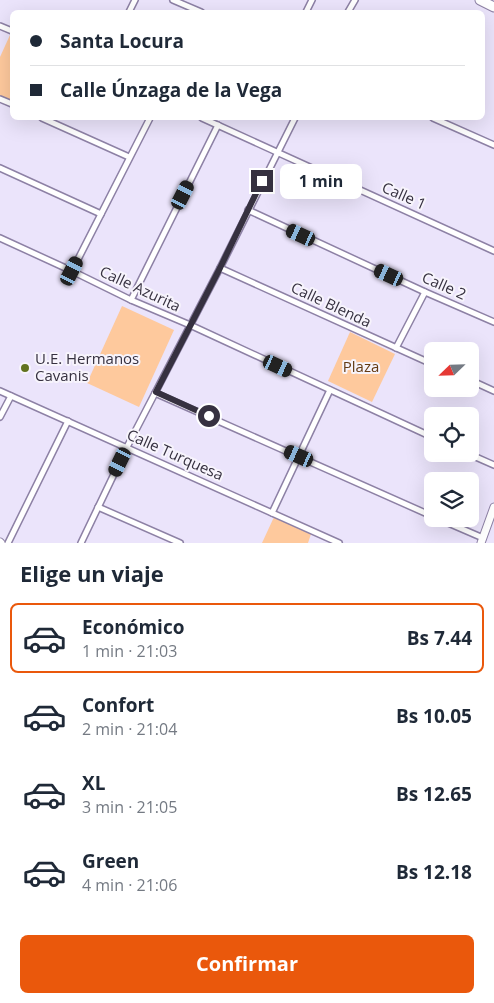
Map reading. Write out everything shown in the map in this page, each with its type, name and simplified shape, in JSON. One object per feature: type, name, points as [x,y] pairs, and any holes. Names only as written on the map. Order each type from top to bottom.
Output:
[{"type":"highway","points":[[480,0],[494,7]]},
{"type":"main road","points":[[482,541],[494,507]]},
{"type":"street","points":[[173,0],[196,10]]},
{"type":"street","points":[[46,120],[129,157]]},
{"type":"street","points":[[72,271],[149,120]]},
{"type":"street","name":"Calle 1","points":[[207,120],[494,251]]},
{"type":"street","points":[[81,543],[127,447],[294,120]]},
{"type":"street","points":[[438,120],[494,145]]},
{"type":"street","points":[[131,300],[218,125]]},
{"type":"street","points":[[0,168],[101,214]]},
{"type":"street","name":"Calle 2","points":[[248,210],[494,322]]},
{"type":"street","name":"Calle Azurita","points":[[0,238],[131,300],[190,325],[424,433]]},
{"type":"street","name":"Calle Blenda","points":[[220,268],[424,360]]},
{"type":"street","points":[[396,348],[425,292]]},
{"type":"street","points":[[479,384],[494,391]]},
{"type":"street","points":[[272,513],[330,390]]},
{"type":"street","name":"Calle Turquesa","points":[[0,391],[339,543]]},
{"type":"street","points":[[156,392],[424,512]]},
{"type":"street","points":[[0,417],[11,396]]},
{"type":"street","points":[[8,543],[68,421]]},
{"type":"street","points":[[479,458],[494,465]]},
{"type":"street","points":[[98,507],[180,543]]},
{"type":"street","points":[[455,527],[482,541]]},
{"type":"green space","points":[[10,35],[10,101],[0,96],[0,57]]},
{"type":"green space","points":[[122,306],[174,330],[139,407],[87,383]]},
{"type":"green space","name":"Plaza","points":[[350,332],[395,354],[372,402],[328,381]]},
{"type":"green space","points":[[274,517],[311,534],[308,543],[262,543]]},
{"type":"place","name":"U.E. Hermanos Cavanis","points":[[25,368]]},
{"type":"route","points":[[209,416],[156,392],[220,268],[262,181]]}]
